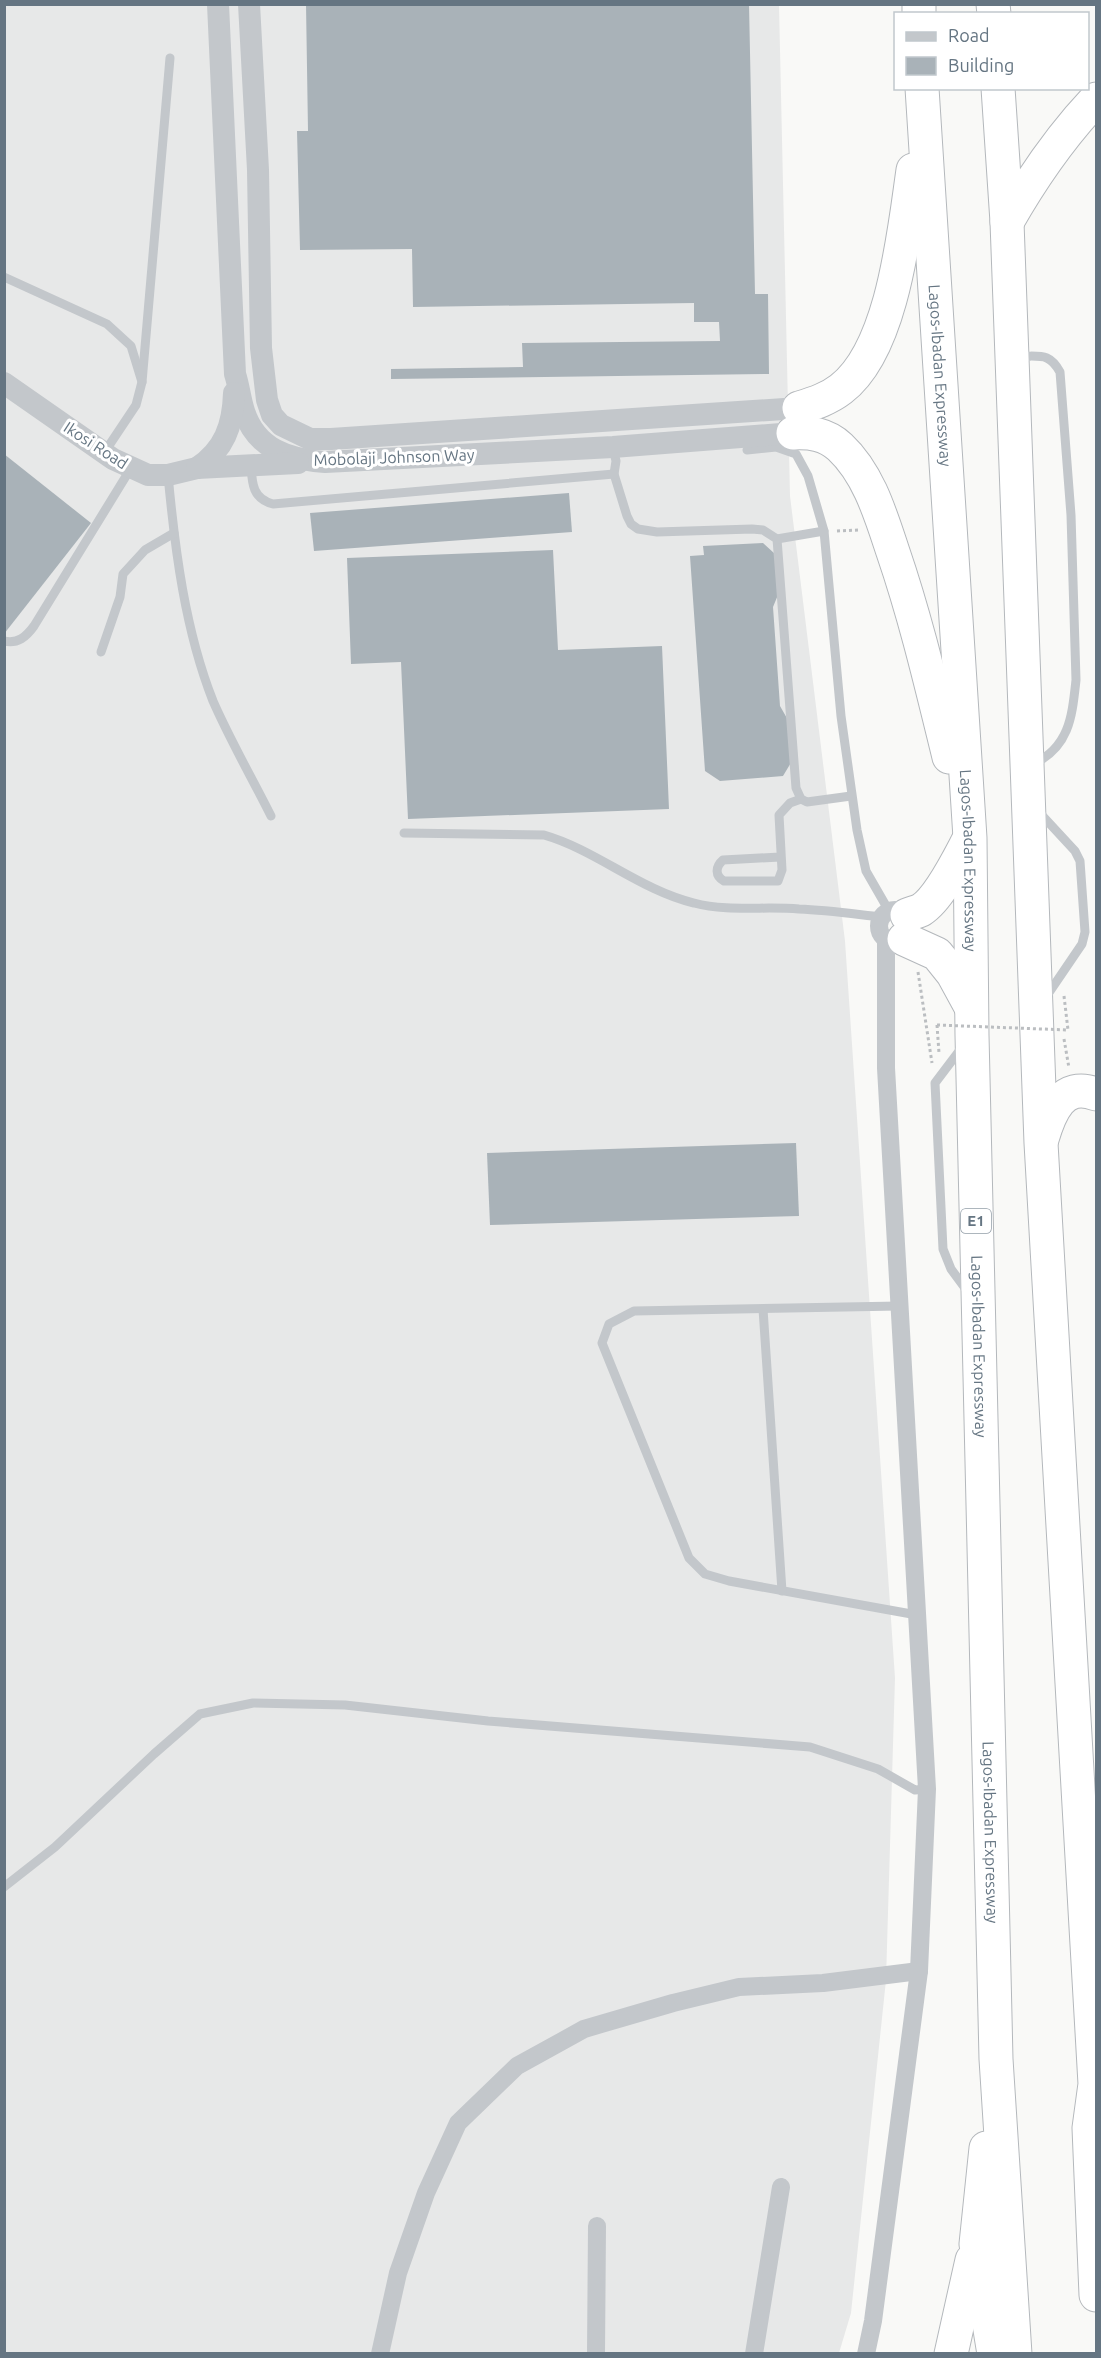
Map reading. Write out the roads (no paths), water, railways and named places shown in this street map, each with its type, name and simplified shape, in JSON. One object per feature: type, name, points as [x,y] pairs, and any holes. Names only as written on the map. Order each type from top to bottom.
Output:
[{"type":"highway","points":[[998,90],[1012,356],[1028,801],[1049,1019],[1041,1143],[1096,2088],[1089,2128],[1096,2295]]},
{"type":"highway","points":[[923,96],[899,269],[883,320],[864,362],[842,388],[796,421],[808,432],[826,437],[839,446],[870,488],[912,608],[970,838],[950,876],[934,896],[922,909],[892,931],[937,954],[952,974],[972,1022]]},
{"type":"highway","name":"Lagos-Ibadan Expressway","points":[[923,96],[970,838],[978,1305],[996,2059],[1015,2354]]},
{"type":"highway","points":[[1006,222],[1023,193],[1073,124],[1096,99]]},
{"type":"highway","points":[[1041,1143],[1050,1114],[1061,1099],[1074,1092],[1089,1091],[1088,1081]]},
{"type":"highway","points":[[951,2354],[976,2244],[996,2059]]},
{"type":"highway","points":[[976,2244],[994,2354]]},
{"type":"street","name":"Mobolaji Johnson Way","points":[[218,4],[235,375],[247,418],[259,438],[288,461],[325,462],[613,447],[796,421]]},
{"type":"street","name":"Mobolaji Johnson Way","points":[[249,4],[258,170],[263,379],[272,415],[281,426],[310,439],[332,439],[796,421]]},
{"type":"street","points":[[228,434],[233,416],[235,375]]},
{"type":"street","name":"Ikosi Road","points":[[6,386],[104,453],[148,475],[168,475],[196,468],[288,461]]},
{"type":"street","points":[[196,468],[210,459],[228,434],[247,418],[269,407]]},
{"type":"street","points":[[288,461],[298,445],[300,435]]},
{"type":"street","points":[[866,2354],[875,2309],[919,1971],[927,1789],[886,1068],[892,931]]},
{"type":"street","points":[[380,2354],[398,2273],[426,2193],[458,2123],[517,2066],[584,2029],[673,2003],[739,1987],[823,1983],[919,1971]]},
{"type":"street","points":[[754,2354],[781,2187]]},
{"type":"street","points":[[596,2354],[597,2226]]},
{"type":"lane","points":[[104,453],[136,405],[142,382],[170,58]]},
{"type":"lane","points":[[4,277],[107,324],[131,346],[142,382]]},
{"type":"lane","points":[[1012,356],[1048,357],[1060,372],[1071,527],[1076,680],[1074,702],[1068,729],[1059,747],[1047,758],[1027,768]]},
{"type":"lane","points":[[613,447],[616,461],[614,474],[631,524],[644,531],[752,529],[763,530],[777,539],[824,531]]},
{"type":"lane","points":[[747,450],[776,447],[796,454],[808,476],[824,531],[851,796],[866,870],[892,931]]},
{"type":"lane","points":[[251,465],[253,485],[258,497],[273,504],[614,474]]},
{"type":"lane","points":[[4,641],[15,642],[22,639],[34,626],[130,468]]},
{"type":"lane","points":[[168,475],[174,533],[190,623],[212,698],[226,730],[272,816]]},
{"type":"lane","points":[[100,652],[120,597],[123,574],[145,550],[174,533]]},
{"type":"lane","points":[[777,539],[796,788],[801,799]]},
{"type":"lane","points":[[780,857],[723,860],[719,863],[717,874],[724,881],[778,881],[782,870],[779,815],[790,803],[801,799],[813,802],[851,796]]},
{"type":"lane","points":[[1028,801],[1075,851],[1080,861],[1084,932],[1082,944],[1061,975],[1049,1019]]},
{"type":"lane","points":[[404,833],[544,835],[563,842],[656,889],[693,903],[717,907],[799,909],[892,931]]},
{"type":"lane","points":[[972,1022],[938,1079],[943,1249],[951,1269],[978,1305]]},
{"type":"lane","points":[[899,1306],[634,1311],[609,1324],[603,1343],[689,1558],[705,1574],[729,1581],[917,1615]]},
{"type":"lane","points":[[763,1309],[782,1591]]},
{"type":"lane","points":[[4,1887],[54,1847],[153,1754],[200,1714],[253,1703],[345,1705],[488,1721],[810,1747],[878,1769],[915,1790],[927,1789]]}]
